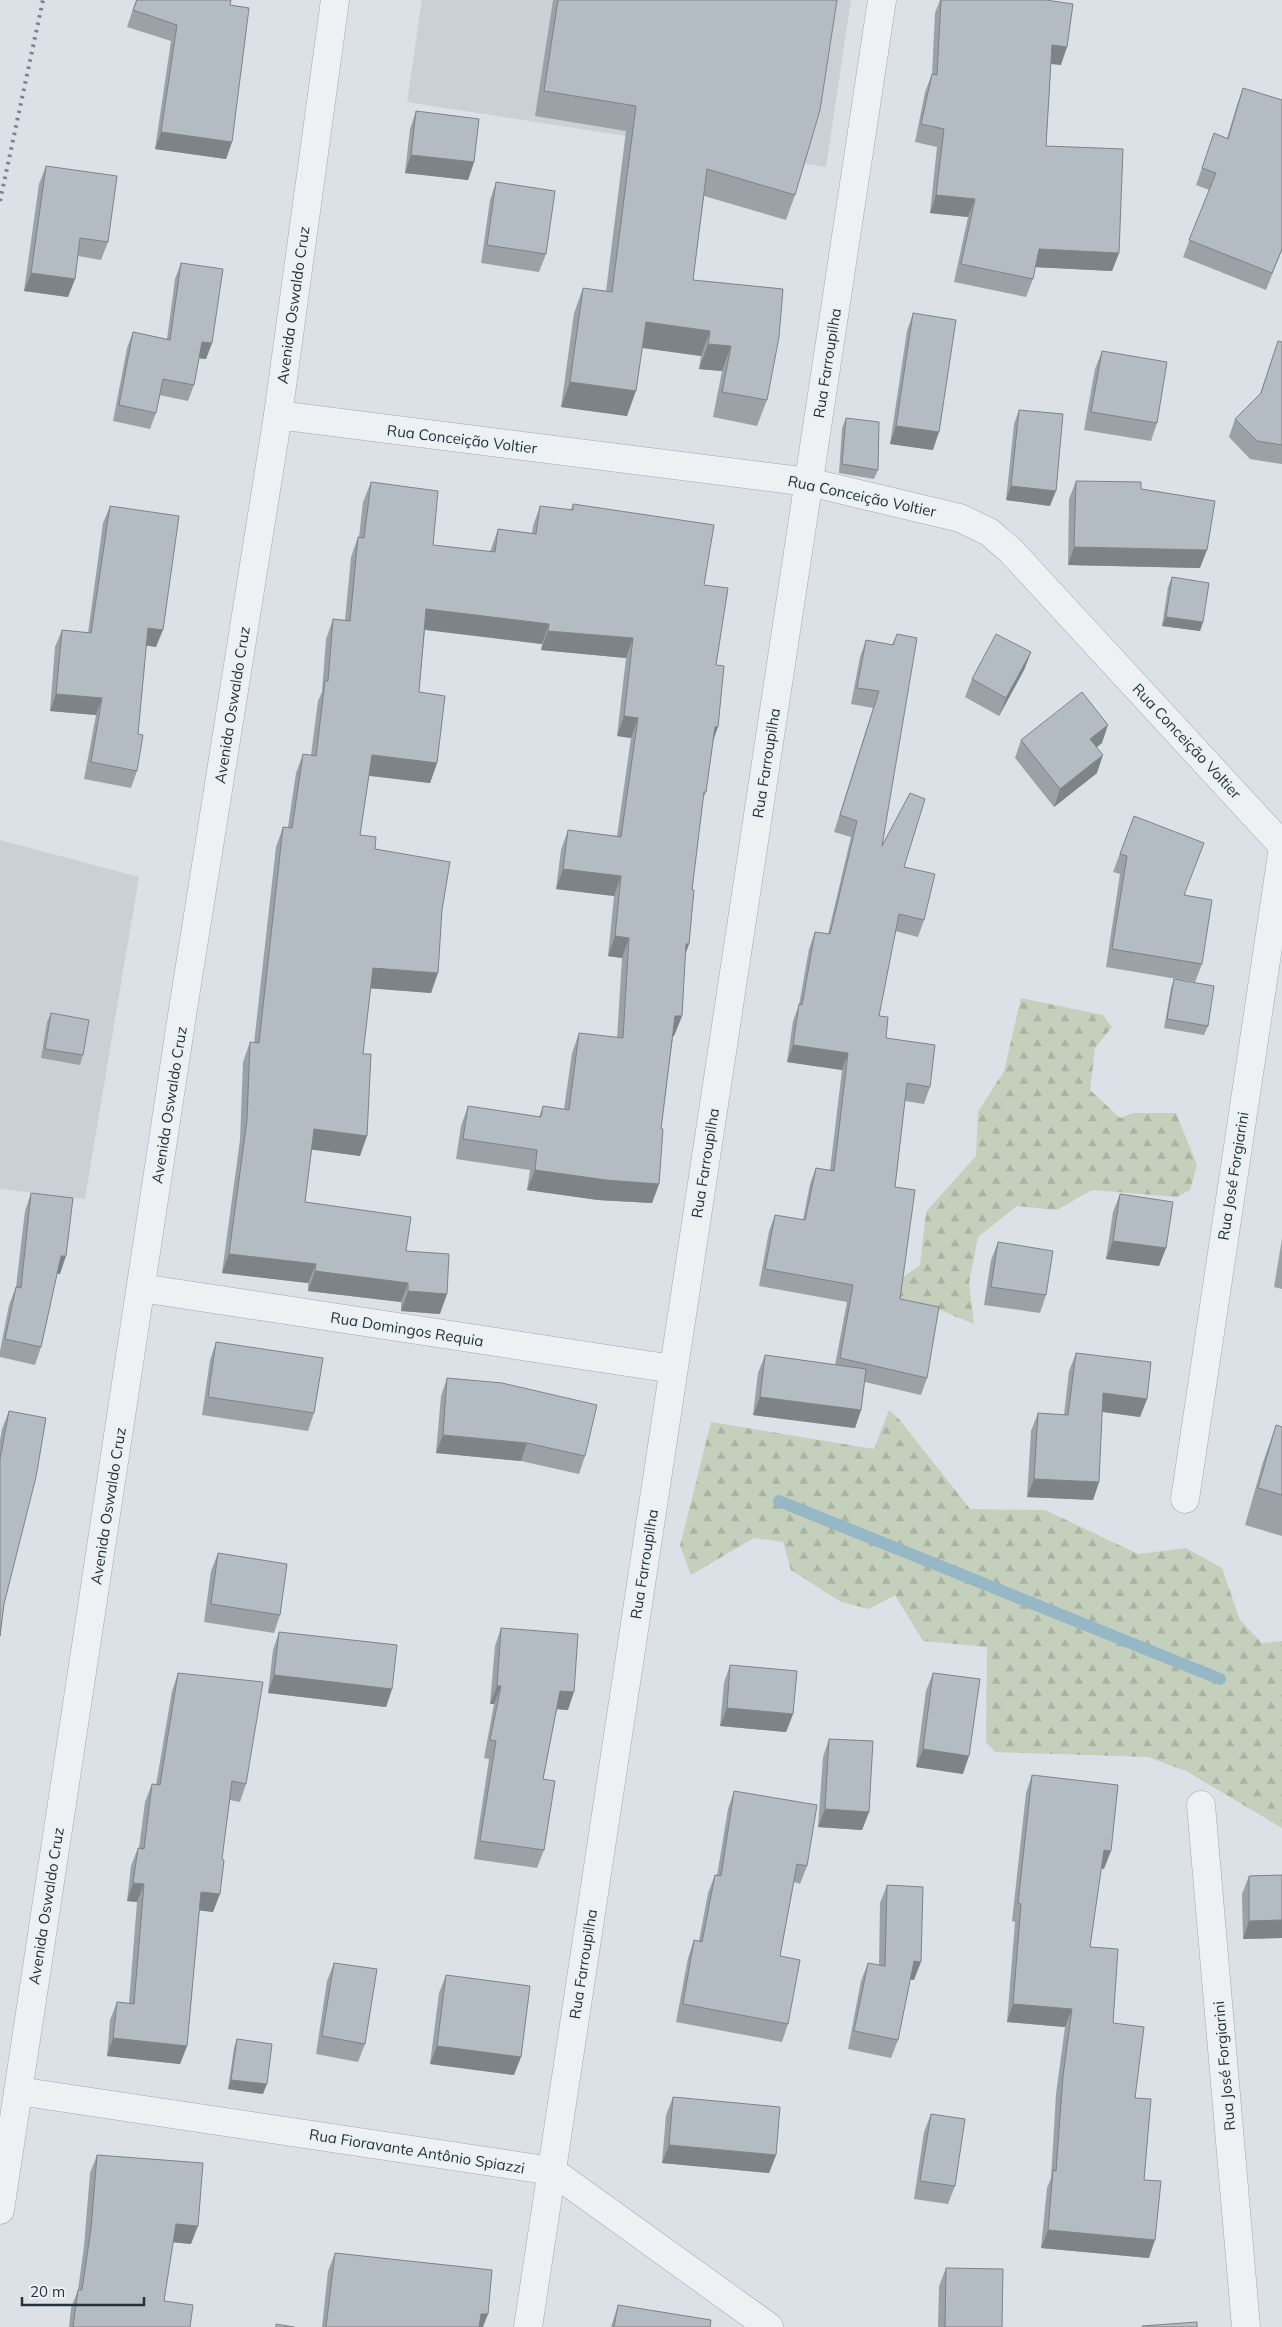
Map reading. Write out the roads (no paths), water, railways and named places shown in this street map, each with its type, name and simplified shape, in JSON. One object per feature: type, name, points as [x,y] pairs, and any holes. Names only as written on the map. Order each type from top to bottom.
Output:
[{"type":"street","name":"Avenida Oswaldo Cruz","points":[[0,2210],[141,1288],[278,415],[335,0]]},
{"type":"street","name":"Rua Farroupilha","points":[[528,2327],[882,0]]},
{"type":"street","name":"Rua Conceição Voltier","points":[[278,415],[809,482],[960,518],[989,532],[1018,559],[1282,844]]},
{"type":"street","name":"Rua José Forgiarini","points":[[1185,1498],[1282,854]]},
{"type":"street","name":"Rua Domingos Requia","points":[[141,1288],[673,1369]]},
{"type":"street","name":"Rua José Forgiarini","points":[[1201,1805],[1246,2327]]},
{"type":"street","name":"Rua Fioravante Antônio Spiazzi","points":[[18,2091],[552,2172],[769,2327]]},
{"type":"waterway","points":[[779,1501],[1220,1679]]},
{"type":"railway","points":[[0,201],[43,0]]}]
